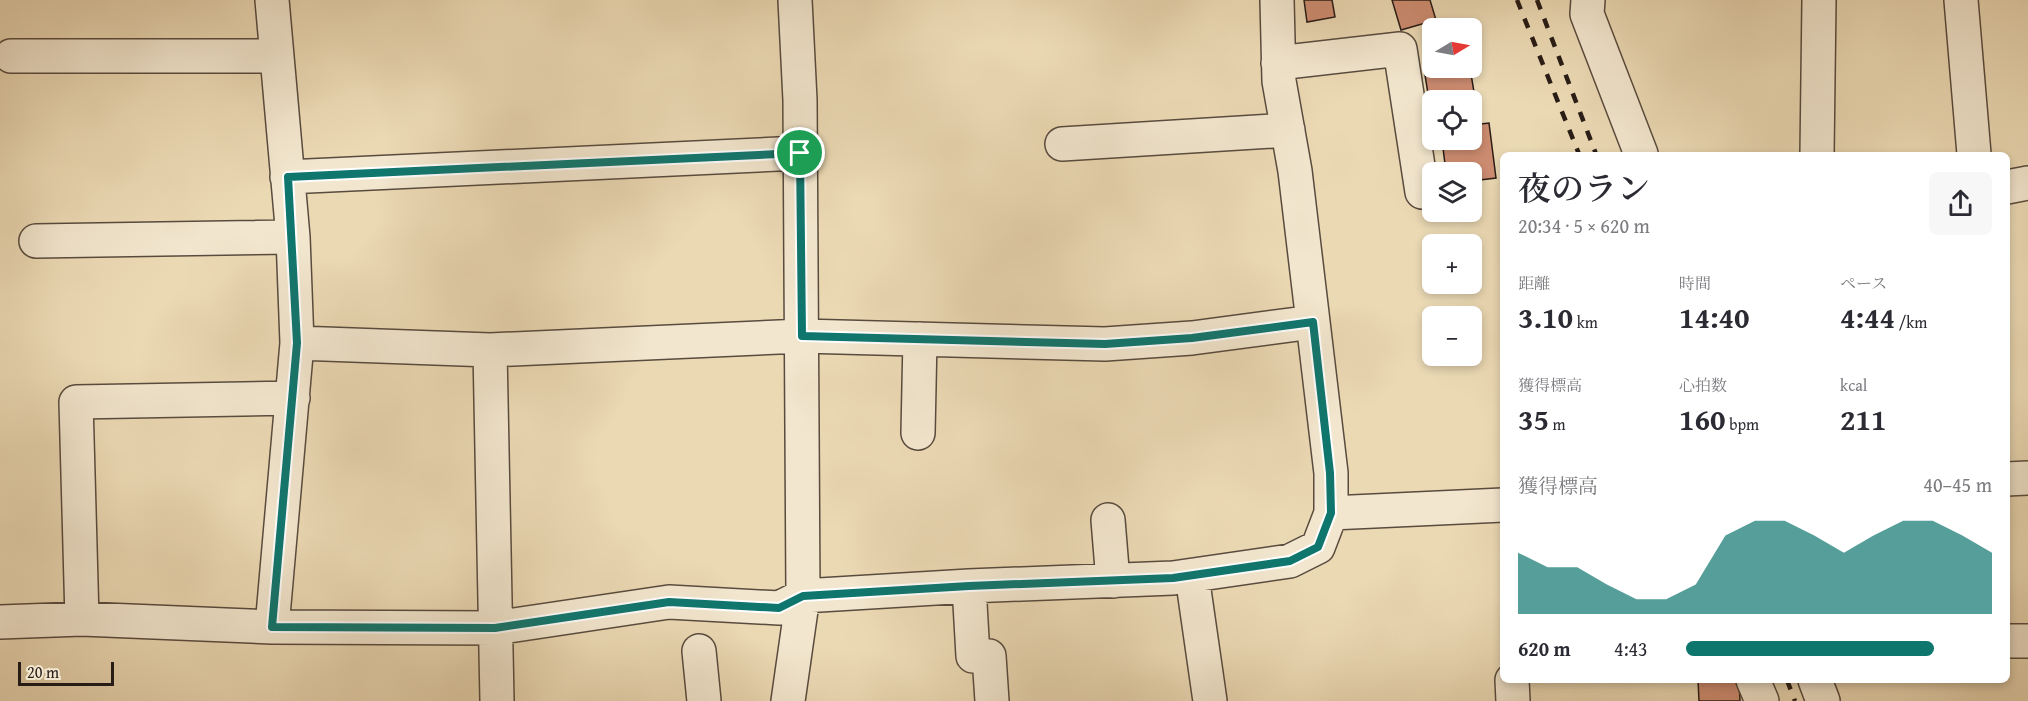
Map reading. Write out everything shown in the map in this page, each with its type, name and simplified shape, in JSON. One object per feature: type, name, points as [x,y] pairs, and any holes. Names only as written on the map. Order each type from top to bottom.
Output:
[{"type":"street","points":[[272,0],[293,237],[297,343],[272,627]]},
{"type":"street","points":[[788,701],[803,596],[800,153],[795,0]]},
{"type":"street","points":[[0,622],[82,619],[272,627],[495,628],[669,602],[779,608],[803,596],[1192,576],[1290,561],[1318,547],[1331,513],[1330,473],[1313,322],[1278,63],[1277,0]]},
{"type":"street","points":[[1588,0],[1587,14],[1640,152]]},
{"type":"street","points":[[1817,152],[1819,0]]},
{"type":"street","points":[[1961,0],[1974,152]]},
{"type":"street","points":[[1278,63],[1400,49],[1422,192]]},
{"type":"street","points":[[11,56],[277,56]]},
{"type":"street","points":[[1062,144],[1288,130]]},
{"type":"street","points":[[288,177],[800,153]]},
{"type":"street","points":[[2010,186],[2028,183]]},
{"type":"street","points":[[36,241],[293,237]]},
{"type":"street","points":[[297,343],[490,350],[802,336],[1105,344],[1192,338],[1313,322]]},
{"type":"street","points":[[918,433],[920,339]]},
{"type":"street","points":[[490,350],[497,701]]},
{"type":"street","points":[[82,619],[76,402],[293,398]]},
{"type":"street","points":[[2010,479],[2028,478]]},
{"type":"street","points":[[1331,513],[1500,505]]},
{"type":"street","points":[[1108,520],[1113,581]]},
{"type":"street","points":[[1192,576],[1210,701]]},
{"type":"street","points":[[969,586],[973,657],[989,656],[992,701]]},
{"type":"street","points":[[2010,642],[2028,640]]},
{"type":"street","points":[[699,651],[704,701]]},
{"type":"street","points":[[1512,683],[1513,701]]},
{"type":"street","points":[[1754,683],[1762,701]]},
{"type":"street","points":[[1816,683],[1823,701]]},
{"type":"building","points":[[1304,0],[1332,0],[1335,17],[1307,22]]},
{"type":"building","points":[[1392,0],[1430,0],[1435,18],[1422,18],[1422,24],[1401,30]]},
{"type":"building","points":[[1425,78],[1472,78],[1474,90],[1427,90]]},
{"type":"building","points":[[1489,123],[1496,178],[1482,180],[1482,162],[1445,162],[1443,150],[1482,150],[1482,124]]},
{"type":"building","points":[[1698,683],[1739,683],[1740,701],[1699,701]]},
{"type":"railway","points":[[1517,0],[1578,152]]},
{"type":"railway","points":[[1537,0],[1595,152]]},
{"type":"railway","points":[[1788,683],[1795,701]]},
{"type":"route","points":[[800,153],[802,336],[1105,344],[1192,338],[1313,322],[1330,473],[1331,513],[1318,547],[1290,561],[1173,578],[969,586],[803,596],[779,608],[669,602],[495,628],[272,627],[297,343],[288,177],[506,169],[800,153]]}]
